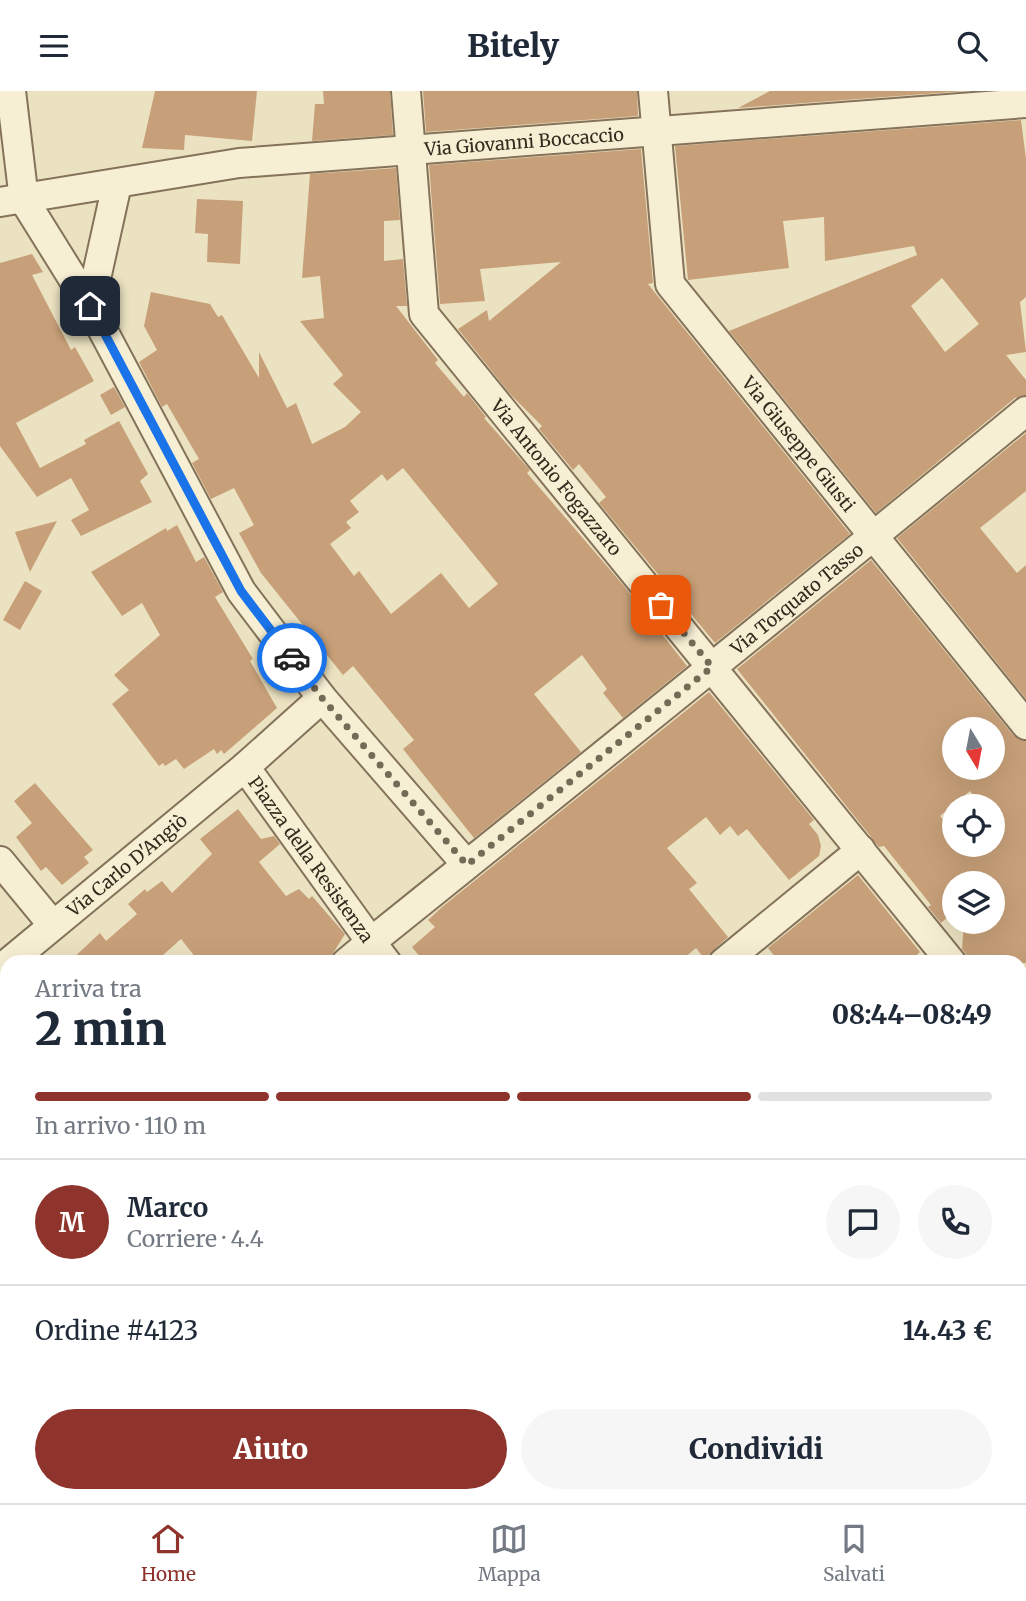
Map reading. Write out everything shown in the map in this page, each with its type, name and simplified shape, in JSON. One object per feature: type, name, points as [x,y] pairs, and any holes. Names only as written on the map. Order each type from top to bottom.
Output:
[{"type":"street","points":[[11,91],[12,201],[90,306],[241,591],[322,698],[467,865]]},
{"type":"street","name":"Via Antonio Fogazzaro","points":[[406,91],[424,314],[944,955]]},
{"type":"street","name":"Via Giuseppe Giusti","points":[[653,91],[670,284],[872,538],[1026,725]]},
{"type":"street","name":"Via Giovanni Boccaccio","points":[[12,201],[239,163],[1026,103]]},
{"type":"street","points":[[90,306],[117,184]]},
{"type":"street","name":"Via Torquato Tasso","points":[[467,865],[1026,411]]},
{"type":"street","name":"Piazza della Resistenza","points":[[322,698],[245,767],[379,952],[467,865]]},
{"type":"street","name":"Via Carlo D'Angiò","points":[[17,955],[245,767]]},
{"type":"street","points":[[754,953],[861,850]]},
{"type":"street","points":[[0,861],[52,924]]},
{"type":"building","points":[[155,91],[257,91],[252,141],[185,135],[184,150],[142,148]]},
{"type":"building","points":[[323,91],[390,91],[393,135],[312,141],[315,104],[324,104]]},
{"type":"building","points":[[423,91],[637,91],[638,116],[426,132]]},
{"type":"building","points":[[770,91],[965,91],[738,108]]},
{"type":"building","points":[[1021,120],[1026,159],[1026,297],[1020,302],[1026,352],[1006,355],[1026,380],[1026,395],[1015,398],[876,513],[729,331],[917,255],[914,246],[825,261],[824,217],[783,221],[789,268],[688,280],[675,146]],"holes":[[[942,278],[979,324],[945,352],[911,306]]]},
{"type":"building","points":[[641,149],[653,283],[648,284],[850,534],[715,643],[599,503],[606,497],[579,464],[573,470],[539,429],[542,426],[511,395],[458,329],[487,310],[489,321],[561,262],[480,269],[485,301],[440,304],[429,165]]},
{"type":"building","points":[[396,168],[400,220],[384,221],[384,261],[403,259],[407,306],[396,306],[438,360],[435,363],[464,397],[467,393],[486,417],[484,418],[530,470],[527,473],[624,586],[687,666],[623,718],[603,693],[607,689],[582,655],[534,694],[581,752],[474,838],[403,749],[414,740],[353,666],[343,675],[261,573],[239,533],[254,525],[234,488],[211,499],[192,463],[199,459],[167,404],[162,407],[139,362],[157,350],[144,326],[151,292],[210,304],[218,317],[222,315],[259,378],[259,352],[287,408],[296,403],[312,444],[345,427],[361,412],[333,384],[343,375],[300,321],[324,318],[320,276],[302,278],[310,174]],"holes":[[[403,468],[498,584],[469,608],[441,573],[391,614],[359,571],[354,576],[330,544],[351,528],[346,522],[359,512],[350,501],[382,474],[387,481]]]},
{"type":"building","points":[[197,199],[243,201],[240,264],[207,262],[208,234],[195,233]]},
{"type":"building","points":[[32,254],[43,272],[32,275],[71,350],[75,347],[94,381],[16,423],[40,468],[86,444],[84,440],[119,421],[148,474],[140,481],[152,502],[81,536],[71,520],[89,510],[71,478],[37,497],[0,446],[0,263]]},
{"type":"building","points":[[114,387],[125,407],[111,415],[100,395]]},
{"type":"building","points":[[1026,433],[1026,491],[980,528],[1017,573],[1026,565],[1026,699],[897,538]]},
{"type":"building","points":[[57,521],[30,572],[15,532]]},
{"type":"building","points":[[177,525],[196,562],[204,557],[223,592],[215,597],[253,659],[250,661],[277,708],[224,754],[221,750],[217,754],[214,749],[184,769],[176,759],[165,766],[163,763],[159,766],[112,704],[129,690],[114,675],[160,635],[142,603],[122,616],[91,572],[166,528],[167,531]]},
{"type":"building","points":[[871,560],[998,717],[942,717],[942,781],[1004,781],[1005,725],[1013,735],[1026,741],[1026,955],[967,955],[962,949],[963,934],[1005,934],[1005,871],[942,871],[941,923],[928,907],[931,905],[884,846],[879,847],[737,669]]},
{"type":"building","points":[[25,581],[42,591],[20,630],[3,620]]},
{"type":"building","points":[[709,692],[814,820],[809,824],[818,835],[821,846],[819,856],[789,880],[747,829],[738,836],[730,826],[720,835],[706,817],[667,848],[697,883],[689,889],[728,937],[708,955],[701,955],[696,948],[688,955],[418,955],[412,947],[435,927],[428,920]]},
{"type":"building","points":[[35,783],[93,850],[84,857],[89,863],[62,885],[46,867],[41,871],[16,837],[32,823],[14,801]]},
{"type":"building","points":[[238,809],[261,839],[274,836],[280,844],[259,862],[286,896],[299,889],[309,899],[312,896],[345,934],[332,955],[194,955],[181,939],[163,955],[77,955],[100,933],[106,941],[137,914],[128,904],[145,889],[147,892],[162,881],[172,893],[212,854],[200,839]]},
{"type":"building","points":[[858,875],[920,952],[916,955],[774,955],[768,948]]},
{"type":"way so far","points":[[292,658],[322,698],[467,865],[712,667],[661,605]]},
{"type":"route","points":[[90,306],[241,591],[292,658]]}]
